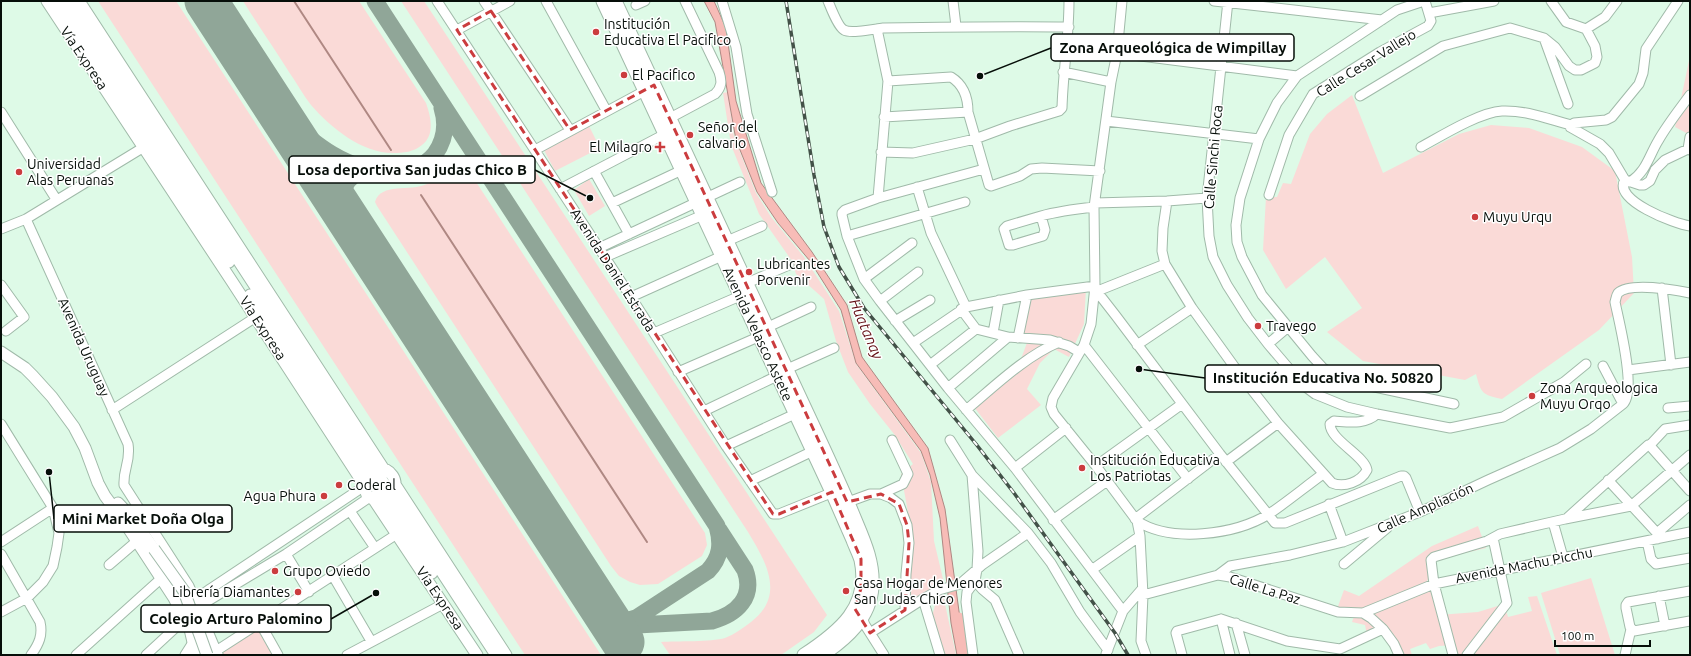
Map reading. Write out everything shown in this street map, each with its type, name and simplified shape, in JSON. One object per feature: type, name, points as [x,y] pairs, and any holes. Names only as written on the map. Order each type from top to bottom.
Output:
[{"type":"highway","name":"Avenida Velasco Astete","points":[[603,1],[649,88],[670,118],[702,200],[703,215],[740,296],[765,332]]},
{"type":"highway","name":"Avenida Velasco Astete","points":[[615,1],[649,88],[665,134],[682,170],[727,241],[747,283],[782,373],[837,490],[861,559],[861,588],[858,613],[849,636],[840,644],[822,655]]},
{"type":"highway","name":"Avenida Velasco Astete","points":[[782,373],[795,414],[813,451],[837,490],[848,502],[868,552],[871,568],[872,587],[869,604],[829,639],[804,655]]},
{"type":"main road","name":"Vía Expresa","points":[[46,1],[144,146],[268,336],[370,476]]},
{"type":"main road","name":"Vía Expresa","points":[[58,1],[229,254]]},
{"type":"main road","name":"Vía Expresa","points":[[69,1],[370,476],[486,655]]},
{"type":"main road","name":"Vía Expresa","points":[[79,1],[289,322],[370,476]]},
{"type":"main road","points":[[229,254],[253,266]]},
{"type":"main road","points":[[229,254],[231,280]]},
{"type":"main road","points":[[268,336],[289,346],[289,322]]},
{"type":"main road","points":[[1,346],[39,374],[61,399],[87,440],[112,500],[186,618],[190,629],[194,652]]},
{"type":"main road","points":[[1,352],[25,368],[33,376],[74,427],[85,448],[98,483],[184,591],[214,654]]},
{"type":"main road","points":[[370,476],[391,473],[396,482],[383,496]]},
{"type":"main road","name":"Vía Expresa","points":[[383,496],[397,534],[474,654]]},
{"type":"main road","name":"Vía Expresa","points":[[383,496],[496,655]]},
{"type":"main road","name":"Vía Expresa","points":[[383,496],[506,655]]},
{"type":"main road","points":[[153,551],[181,594],[202,655]]},
{"type":"street","name":"Avenida Daniel Estrada","points":[[437,1],[631,297],[726,446],[773,514],[779,514],[837,490]]},
{"type":"street","points":[[484,1],[570,130]]},
{"type":"street","points":[[457,30],[510,1]]},
{"type":"street","points":[[546,1],[606,110]]},
{"type":"street","points":[[636,5],[645,1]]},
{"type":"street","points":[[670,118],[715,94],[721,85],[719,72],[685,1]]},
{"type":"street","points":[[722,1],[736,47],[747,114],[772,192]]},
{"type":"street","points":[[828,1],[842,29],[848,31],[956,26],[1069,27]]},
{"type":"street","points":[[953,1],[956,26]]},
{"type":"street","points":[[881,152],[913,152],[975,139],[1010,126],[1059,111],[1062,108],[1063,72],[1069,27],[1069,1]]},
{"type":"street","points":[[1122,1],[1117,53],[1111,82],[1100,171],[1094,205],[1095,289],[1091,324],[1081,349],[1051,403],[1052,411],[1096,466],[1136,520],[1144,526],[1163,532],[1192,534],[1234,529],[1268,514],[1323,474]]},
{"type":"street","points":[[1214,1],[1382,20]]},
{"type":"street","points":[[1454,404],[1356,383],[1336,376],[1323,368],[1262,295],[1242,257],[1237,242],[1236,225],[1240,198],[1259,139],[1277,103],[1297,76],[1397,10],[1424,1],[1429,13],[1494,1]]},
{"type":"street","points":[[1360,96],[1443,46],[1510,28],[1544,38],[1555,47],[1569,66],[1575,70],[1581,70],[1595,63],[1598,57],[1595,46],[1586,29],[1566,22],[1551,1]]},
{"type":"street","points":[[1586,29],[1606,17],[1617,1]]},
{"type":"street","points":[[1421,147],[1476,118],[1501,111],[1531,113],[1571,125],[1574,123],[1606,120],[1612,116],[1639,84],[1643,73],[1646,49],[1678,1]]},
{"type":"street","name":"Calle Sinchi Roca","points":[[1228,2],[1207,198],[1208,236],[1213,257],[1227,285],[1248,318],[1303,385],[1315,394],[1347,407],[1450,428],[1502,417],[1564,382],[1586,364]]},
{"type":"street","name":"Calle Cesar Vallejo","points":[[1269,195],[1289,135],[1313,94],[1380,52],[1428,26],[1431,21],[1429,13]]},
{"type":"street","points":[[877,29],[888,81],[878,198]]},
{"type":"street","points":[[1544,38],[1568,104]]},
{"type":"street","points":[[1117,53],[1297,76]]},
{"type":"street","points":[[1063,72],[1111,82]]},
{"type":"street","points":[[888,81],[951,77],[958,83],[966,95],[968,112],[975,139],[989,185],[991,186],[1006,182],[1031,169],[1042,168],[1100,171]]},
{"type":"street","points":[[535,150],[606,110],[649,88]]},
{"type":"street","points":[[1690,95],[1657,141],[1644,168],[1637,177],[1622,185],[1626,195],[1634,202],[1659,215],[1690,226]]},
{"type":"street","points":[[1,112],[56,199]]},
{"type":"street","points":[[884,117],[968,112]]},
{"type":"street","points":[[1106,121],[1213,135],[1259,139]]},
{"type":"street","points":[[1571,125],[1572,129],[1600,144],[1609,153],[1628,181],[1640,185],[1646,184],[1650,181],[1655,170],[1665,160],[1689,149],[1690,137]]},
{"type":"street","points":[[560,189],[665,134]]},
{"type":"street","points":[[1,229],[26,218],[144,146]]},
{"type":"street","points":[[984,169],[878,198],[843,211],[842,215],[847,236],[864,279],[880,301],[948,388],[1015,468],[1053,520],[1093,569],[1123,611]]},
{"type":"street","points":[[612,203],[682,170]]},
{"type":"street","points":[[594,171],[629,234]]},
{"type":"street","points":[[599,248],[740,182]]},
{"type":"street","points":[[917,187],[932,233],[963,308],[976,329],[1008,337],[1058,342],[1081,349],[1149,428],[1188,479]]},
{"type":"street","points":[[1041,216],[1045,230],[1043,236],[1009,245],[1005,227],[1041,216],[1063,210],[1094,205],[1207,198]]},
{"type":"street","points":[[1167,201],[1163,228],[1162,250],[1165,264],[1192,308],[1241,376],[1278,423],[1332,483],[1338,485],[1354,483],[1366,473],[1367,467],[1333,432],[1330,424],[1334,421],[1365,422],[1371,420],[1377,414]]},
{"type":"street","points":[[847,236],[965,202]]},
{"type":"street","points":[[605,257],[703,215]]},
{"type":"street","name":"Avenida Uruguay","points":[[26,218],[128,444],[129,459],[124,478],[124,485],[176,565]]},
{"type":"street","points":[[727,241],[762,226]]},
{"type":"street","points":[[864,279],[912,243]]},
{"type":"street","points":[[631,297],[722,256]]},
{"type":"street","points":[[914,343],[963,308],[1027,295],[1095,289],[1165,264]]},
{"type":"street","points":[[747,283],[789,265]]},
{"type":"street","points":[[880,301],[918,272]]},
{"type":"street","points":[[1,285],[24,317],[6,331]]},
{"type":"street","points":[[1603,366],[1621,406],[1626,401],[1628,393],[1628,370],[1615,302],[1616,296],[1619,292],[1628,289],[1662,288],[1690,293]]},
{"type":"street","points":[[1662,288],[1671,365]]},
{"type":"street","points":[[1095,289],[1226,462],[1275,523],[1285,523],[1329,504],[1404,476],[1420,512]]},
{"type":"street","points":[[1018,338],[1027,295]]},
{"type":"street","points":[[654,333],[740,296]]},
{"type":"street","points":[[896,321],[930,300]]},
{"type":"street","points":[[993,333],[999,300]]},
{"type":"street","points":[[678,372],[765,332],[811,307]]},
{"type":"street","points":[[1137,346],[1192,308]]},
{"type":"street","points":[[112,410],[256,317]]},
{"type":"street","points":[[1268,344],[1288,327]]},
{"type":"street","points":[[930,365],[976,329]]},
{"type":"street","points":[[948,388],[1008,337]]},
{"type":"street","points":[[966,410],[1043,349],[1058,342]]},
{"type":"street","points":[[704,411],[834,348]]},
{"type":"street","points":[[1628,370],[1690,362]]},
{"type":"street","points":[[1096,466],[1182,404]]},
{"type":"street","name":"Calle Ampliación","points":[[1218,575],[1230,566],[1290,555],[1343,542],[1420,512],[1560,448],[1591,429],[1621,406]]},
{"type":"street","points":[[1668,408],[1690,406]]},
{"type":"street","points":[[726,446],[795,414]]},
{"type":"street","points":[[1226,462],[1278,423]]},
{"type":"street","points":[[1,424],[54,508],[59,533],[58,547],[53,566],[43,582],[27,598],[1,612]]},
{"type":"street","points":[[1565,519],[1650,445],[1657,435],[1665,429],[1690,425]]},
{"type":"street","points":[[1015,468],[1066,428]]},
{"type":"street","points":[[881,494],[903,484],[908,474],[892,440]]},
{"type":"street","points":[[950,440],[972,475],[1028,533],[1051,563],[1080,612],[1107,652]]},
{"type":"street","points":[[1650,445],[1690,491]]},
{"type":"street","points":[[750,481],[813,451]]},
{"type":"street","points":[[1136,520],[1220,454]]},
{"type":"street","points":[[1453,655],[1434,584],[1431,560],[1434,557],[1493,538],[1500,534],[1631,506],[1690,455]]},
{"type":"street","points":[[972,475],[978,551],[975,581],[967,592],[966,602],[972,655]]},
{"type":"street","points":[[185,655],[194,652],[192,615],[199,605],[270,549],[370,476]]},
{"type":"street","points":[[1608,480],[1657,536],[1690,505]]},
{"type":"street","points":[[1053,520],[1107,481]]},
{"type":"street","points":[[848,502],[870,494],[881,494],[891,498],[899,504],[906,524],[910,543],[906,574],[905,610]]},
{"type":"street","points":[[199,605],[286,554],[350,511],[383,496]]},
{"type":"street","points":[[1329,504],[1343,542]]},
{"type":"street","points":[[1,542],[54,508]]},
{"type":"street","points":[[350,511],[375,548]]},
{"type":"street","points":[[1136,520],[1140,536],[1143,592],[1141,641],[1146,655]]},
{"type":"street","points":[[1553,522],[1563,557]]},
{"type":"street","points":[[1344,564],[1392,523]]},
{"type":"street","name":"Avenida Machu Picchu","points":[[1363,613],[1434,584],[1500,569],[1647,541],[1657,536],[1690,532]]},
{"type":"street","points":[[870,633],[923,598],[939,590],[960,584],[977,569],[1028,533]]},
{"type":"street","points":[[76,655],[161,576],[176,565],[199,605],[214,654],[397,534]]},
{"type":"street","points":[[1093,569],[1140,536]]},
{"type":"street","points":[[1467,655],[1507,604],[1493,538]]},
{"type":"street","points":[[109,565],[137,541]]},
{"type":"street","points":[[1647,541],[1651,559],[1656,564],[1690,558]]},
{"type":"street","points":[[270,549],[276,560]]},
{"type":"street","points":[[1,554],[40,622],[42,631],[38,646],[31,655]]},
{"type":"street","points":[[286,554],[309,592]]},
{"type":"street","name":"Calle La Paz","points":[[1143,592],[1218,575],[1230,577],[1338,612],[1363,613]]},
{"type":"street","points":[[333,576],[371,641]]},
{"type":"street","points":[[975,581],[995,600],[1019,655]]},
{"type":"street","points":[[1625,655],[1631,629],[1626,605],[1628,602],[1690,591]]},
{"type":"street","points":[[1107,652],[1123,611],[1143,592]]},
{"type":"street","points":[[1659,596],[1665,626]]},
{"type":"street","points":[[923,598],[940,655]]},
{"type":"street","points":[[347,655],[443,604]]},
{"type":"street","points":[[858,613],[884,655]]},
{"type":"street","points":[[1363,613],[1383,629],[1394,644],[1399,655]]},
{"type":"street","points":[[146,655],[186,618]]},
{"type":"street","points":[[1182,655],[1176,633],[1177,631],[1221,619],[1287,641],[1341,652],[1383,629]]},
{"type":"street","points":[[1221,619],[1230,655]]},
{"type":"street","points":[[1631,629],[1634,631],[1690,621]]},
{"type":"street","points":[[260,623],[278,655]]},
{"type":"street","points":[[1236,623],[1245,655]]},
{"type":"highlighted area","points":[[491,11],[570,130],[654,85],[847,502],[881,494],[899,504],[907,525],[909,543],[905,610],[870,633],[855,609],[861,588],[861,559],[832,492],[779,514],[773,514],[457,30]]},
{"type":"shaded area","points":[[98,1],[176,1],[601,655],[525,655]]},
{"type":"shaded area","points":[[243,1],[359,1],[426,103],[431,126],[429,136],[426,141],[416,149],[408,152],[393,153],[370,149],[348,138],[319,114],[311,105]]},
{"type":"shaded area","points":[[401,1],[424,1],[827,615],[814,632],[781,655],[670,655],[661,642],[703,641],[725,638],[736,633],[762,612],[768,601],[770,590],[766,567],[748,532]]},
{"type":"shaded area","points":[[704,1],[714,1],[726,28],[736,101],[761,183],[812,252],[847,305],[862,357],[928,448],[945,509],[965,655],[957,655],[951,623],[940,518],[930,475],[921,451],[856,363],[841,310],[810,261],[778,223],[757,192],[736,140],[715,22]]},
{"type":"shaded area","points":[[1690,56],[1690,135],[1675,127]]},
{"type":"shaded area","points":[[728,92],[734,137],[756,193],[771,217],[804,257],[839,311],[856,364],[921,453],[931,482],[934,541],[944,583],[911,600],[906,600],[910,523],[901,474],[913,464],[894,434],[870,404],[848,372],[836,341],[824,299],[796,274],[792,261],[759,214],[731,145],[723,93]]},
{"type":"shaded area","points":[[1352,95],[1383,173],[1459,134],[1491,125],[1529,128],[1582,147],[1615,171],[1632,257],[1634,293],[1599,330],[1502,399],[1490,396],[1483,392],[1476,374],[1465,380],[1363,361],[1327,332],[1362,308],[1325,257],[1286,289],[1263,250],[1266,197],[1277,197],[1283,183],[1291,184],[1310,134],[1327,114]]},
{"type":"shaded area","points":[[588,124],[600,148],[555,171],[544,150]]},
{"type":"shaded area","points":[[456,161],[463,162],[705,533],[707,545],[702,556],[658,584],[640,585],[630,582],[619,576],[611,566],[375,202],[378,196],[383,192],[397,188],[420,186],[439,178],[450,169]]},
{"type":"shaded area","points":[[589,179],[605,206],[589,216],[574,190]]},
{"type":"shaded area","points":[[1086,288],[1084,324],[1069,357],[1054,349],[1040,363],[1027,389],[1041,405],[998,438],[974,407],[1018,367],[1028,340],[1022,334],[1030,296]]},
{"type":"shaded area","points":[[1223,369],[1231,379],[1214,392],[1207,382]]},
{"type":"shaded area","points":[[1478,526],[1486,548],[1436,560],[1438,577],[1427,580],[1438,615],[1478,612],[1504,604],[1508,617],[1532,611],[1528,597],[1537,596],[1557,655],[1457,655],[1454,645],[1439,646],[1430,649],[1426,643],[1410,649],[1412,655],[1403,655],[1396,639],[1392,634],[1367,635],[1365,625],[1352,622],[1355,614],[1337,609],[1344,590],[1359,596],[1432,546]]},
{"type":"shaded area","points":[[1591,578],[1615,655],[1560,655],[1541,593]]},
{"type":"shaded area","points":[[942,590],[956,655],[944,655],[932,617],[936,601]]},
{"type":"shaded area","points":[[258,629],[273,655],[221,655],[220,653]]},
{"type":"waterway","points":[[294,1],[391,150]]},
{"type":"waterway","points":[[421,195],[647,542]]},
{"type":"waterway","name":"Huatanay","points":[[959,618],[965,655]]},
{"type":"taxiway","points":[[375,1],[717,526],[720,539],[719,550],[716,561],[708,571],[636,618],[626,621],[618,620],[606,613],[598,603]]},
{"type":"taxiway","points":[[276,110],[316,144],[345,161],[360,167],[377,171],[395,172],[417,168],[427,162],[435,154],[443,138],[445,126],[442,108]]},
{"type":"taxiway","points":[[348,219],[342,202],[344,187],[353,176],[370,170]]},
{"type":"taxiway","points":[[626,621],[637,625],[712,621],[721,618],[736,609],[742,603],[748,588],[745,570],[719,530]]},
{"type":"runway","points":[[206,1],[623,642]]},
{"type":"railway","points":[[786,1],[814,175],[824,227],[839,267],[864,308],[976,444],[1014,493],[1115,633],[1128,655]]},
{"type":"place","name":"Institución Educativa El Pacifico","points":[[596,32]]},
{"type":"place","name":"El Pacifico","points":[[624,75]]},
{"type":"place","name":"Zona Arqueológica de Wimpillay","points":[[980,76]]},
{"type":"place","name":"Señor del calvario","points":[[690,135]]},
{"type":"place","name":"El Milagro","points":[[660,147]]},
{"type":"place","name":"Universidad Alas Peruanas","points":[[19,172]]},
{"type":"place","name":"Losa deportiva San judas Chico B","points":[[590,198]]},
{"type":"place","name":"Muyu Urqu","points":[[1475,217]]},
{"type":"place","name":"Lubricantes Porvenir","points":[[749,272]]},
{"type":"place","name":"Travego","points":[[1258,326]]},
{"type":"place","name":"Institución Educativa No. 50820","points":[[1139,369]]},
{"type":"place","name":"Zona Arqueologica Muyu Orqo","points":[[1532,396]]},
{"type":"place","name":"Institución Educativa Los Patriotas","points":[[1082,468]]},
{"type":"place","name":"Mini Market Doña Olga","points":[[49,472]]},
{"type":"place","name":"Coderal","points":[[339,485]]},
{"type":"place","name":"Agua Phura","points":[[324,496]]},
{"type":"place","name":"Grupo Oviedo","points":[[275,571]]},
{"type":"place","name":"Casa Hogar de Menores San Judas Chico","points":[[846,591]]},
{"type":"place","name":"Librería Diamantes","points":[[298,592]]},
{"type":"place","name":"Colegio Arturo Palomino","points":[[376,593]]}]
